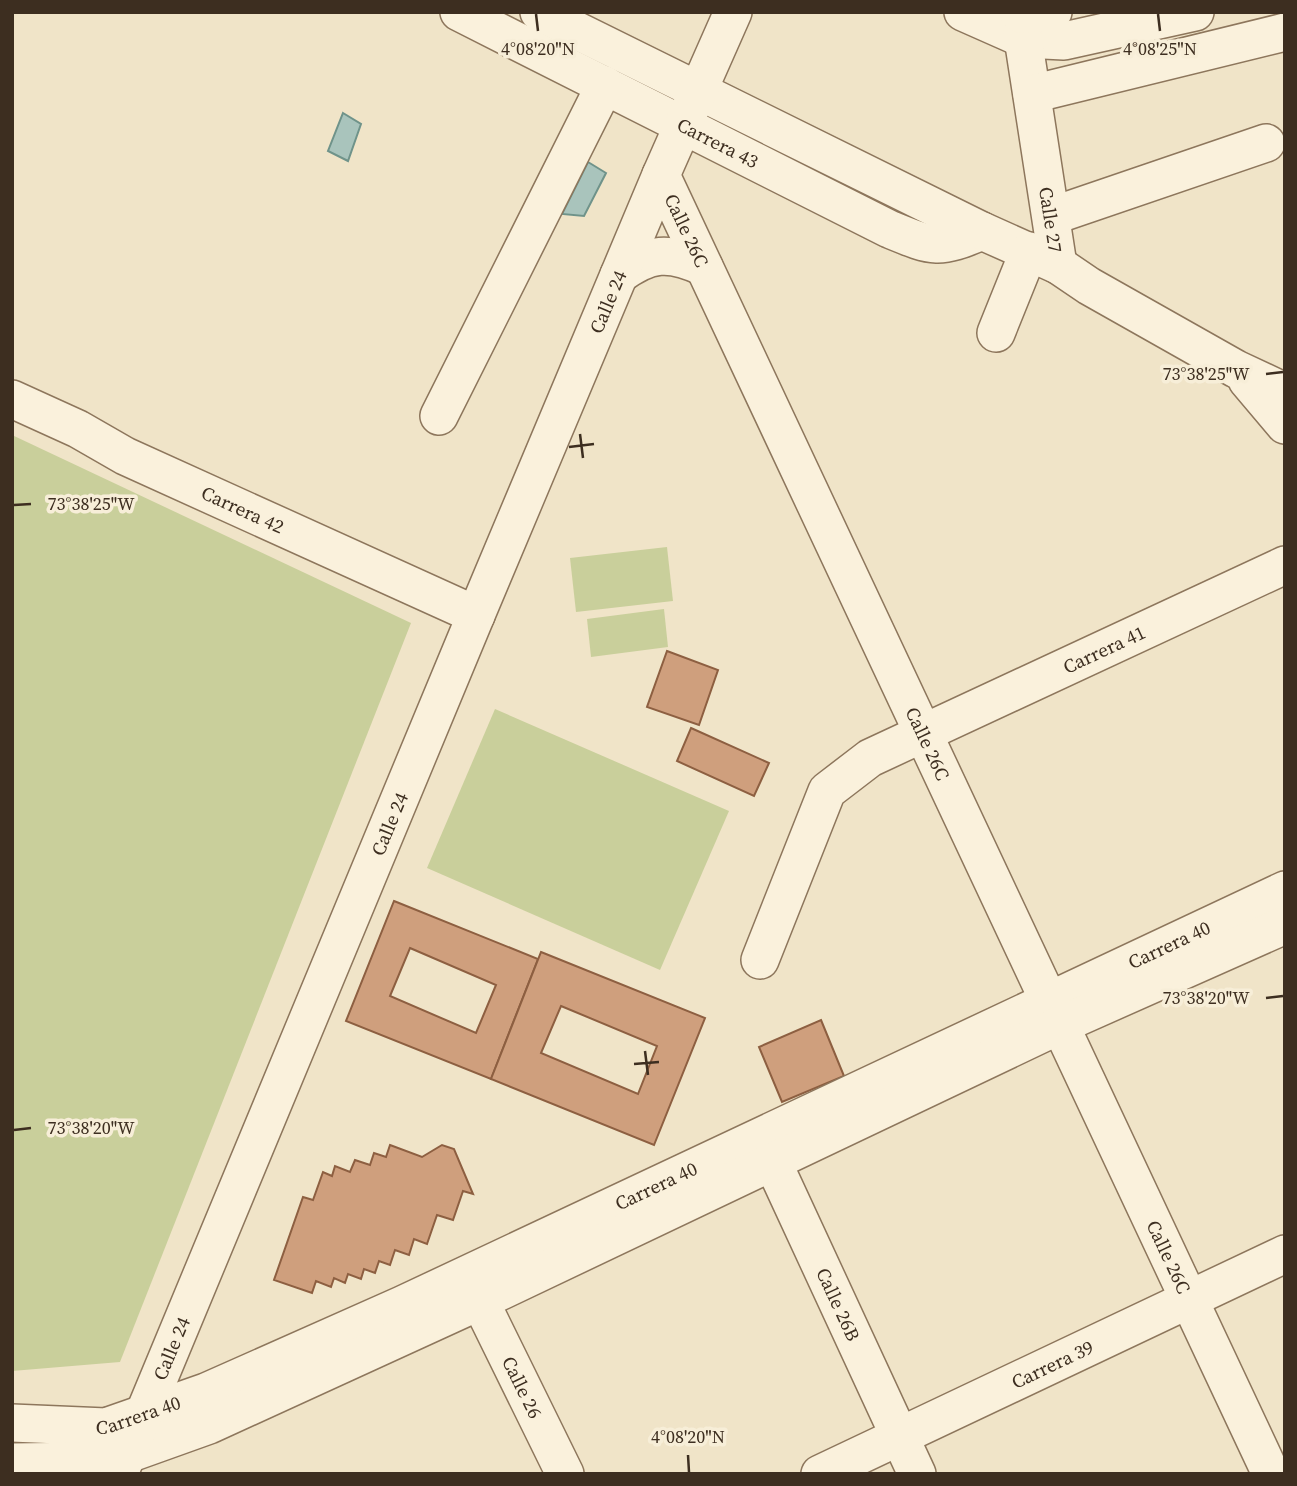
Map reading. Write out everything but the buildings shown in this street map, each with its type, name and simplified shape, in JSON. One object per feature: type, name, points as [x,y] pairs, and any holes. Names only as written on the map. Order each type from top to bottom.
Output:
[{"type":"street","name":"Carrera 43","points":[[459,12],[605,85],[683,128],[920,242],[950,246],[982,231]]},
{"type":"street","name":"Carrera 43","points":[[539,12],[982,231],[1044,258]]},
{"type":"street","name":"Calle 26C","points":[[733,12],[661,175],[1271,1474]]},
{"type":"street","points":[[963,12],[1029,19],[1064,41],[1185,16]]},
{"type":"street","name":"Calle 27","points":[[1029,19],[1032,94],[1052,216],[1044,258],[1236,369],[1285,393]]},
{"type":"street","points":[[1032,94],[1285,32]]},
{"type":"street","points":[[439,416],[605,85]]},
{"type":"street","points":[[1052,216],[1266,143]]},
{"type":"street","name":"Calle 24","points":[[123,1464],[140,1417],[661,175]]},
{"type":"street","points":[[619,275],[637,261],[660,255],[682,257],[704,267]]},
{"type":"street","points":[[996,333],[1044,258]]},
{"type":"street","name":"Calle 27","points":[[1236,369],[1285,425]]},
{"type":"street","name":"Carrera 42","points":[[12,399],[78,429],[125,456],[476,615]]},
{"type":"street","name":"Carrera 41","points":[[760,960],[827,791],[870,758],[1285,565]]},
{"type":"street","name":"Carrera 40","points":[[12,1423],[106,1427],[206,1392],[766,1149],[1054,1012],[1285,890]]},
{"type":"street","name":"Carrera 40","points":[[1054,1012],[1285,925]]},
{"type":"street","name":"Carrera 40","points":[[12,1462],[93,1461],[123,1464],[480,1301],[766,1149]]},
{"type":"street","name":"Calle 26B","points":[[766,1149],[917,1474]]},
{"type":"street","name":"Carrera 39","points":[[820,1474],[1285,1254]]},
{"type":"street","name":"Calle 26","points":[[480,1301],[565,1474]]},
{"type":"green space","points":[[12,435],[411,623],[120,1362],[12,1371]]},
{"type":"green space","points":[[667,547],[673,601],[576,612],[570,558]]},
{"type":"green space","points":[[664,609],[668,647],[591,657],[587,619]]},
{"type":"green space","points":[[495,709],[729,811],[660,970],[427,868]]},
{"type":"water","points":[[343,113],[361,124],[348,161],[328,151]]},
{"type":"water","points":[[588,162],[606,173],[584,216],[562,214]]}]
